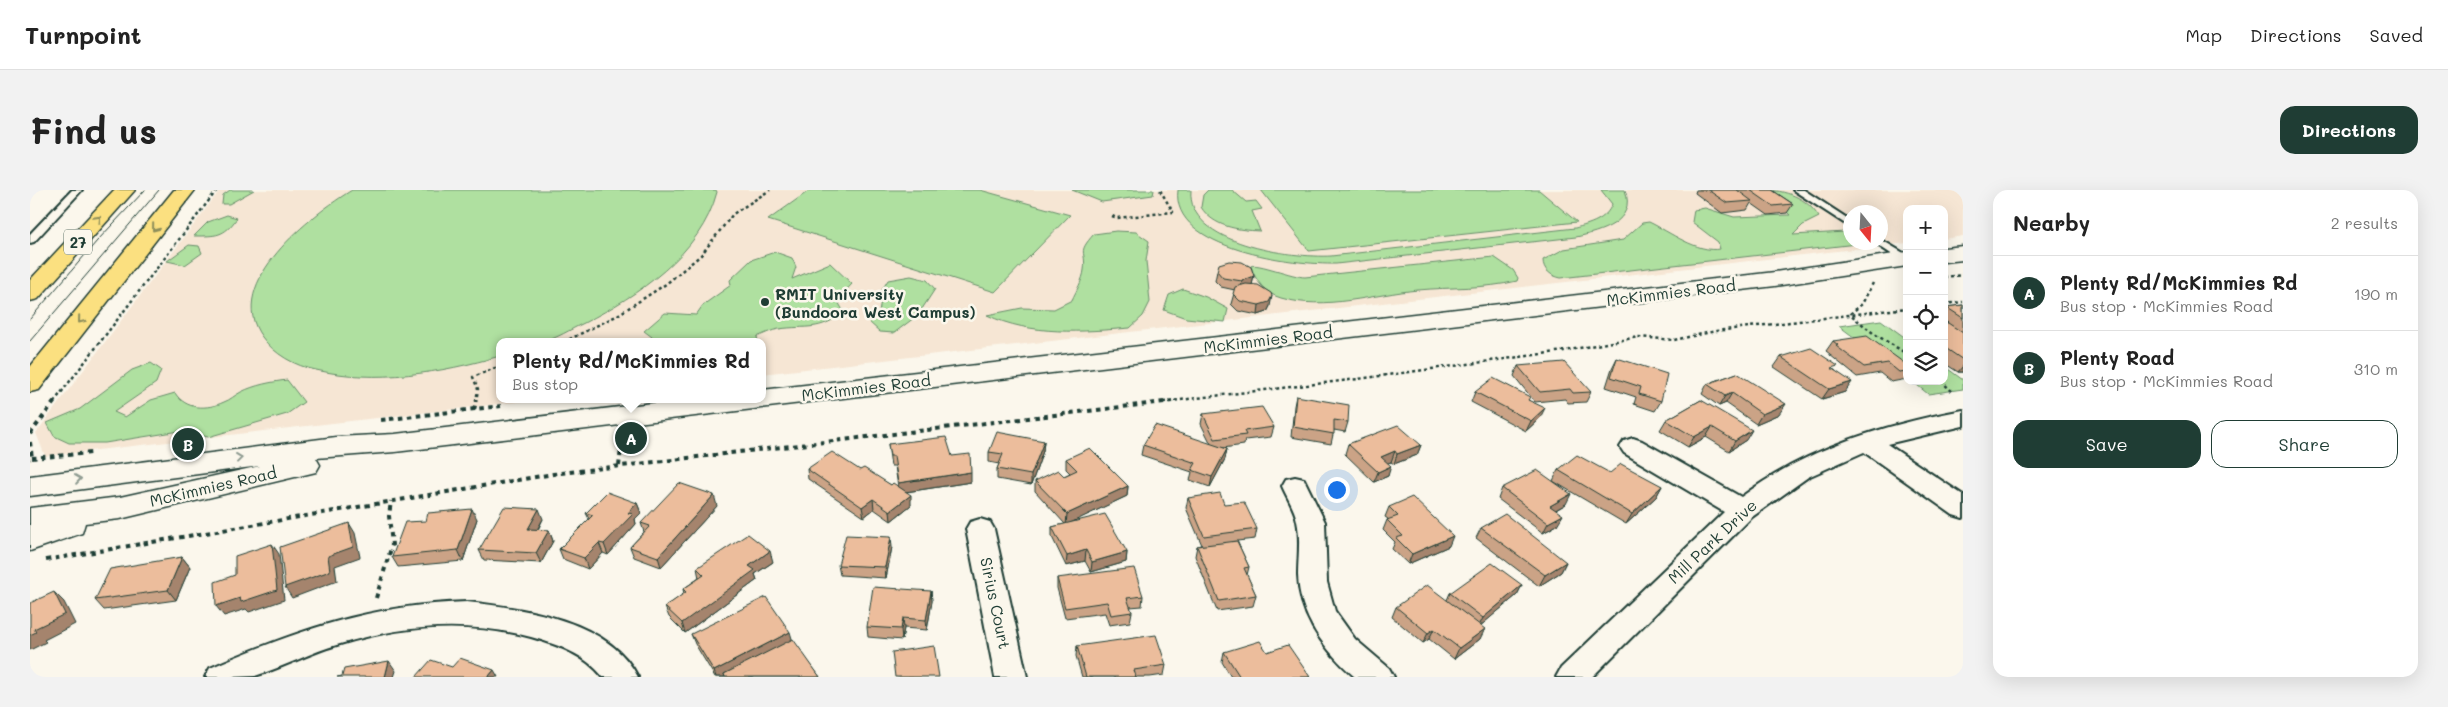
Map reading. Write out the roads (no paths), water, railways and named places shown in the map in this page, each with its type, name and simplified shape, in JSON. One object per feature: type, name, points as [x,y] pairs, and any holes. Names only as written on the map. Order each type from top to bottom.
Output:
[{"type":"highway","name":"27","points":[[30,294],[125,190]]},
{"type":"highway","points":[[30,384],[185,190]]},
{"type":"main road","points":[[1948,255],[1963,253]]},
{"type":"main road","name":"McKimmies Road","points":[[766,399],[1903,263]]},
{"type":"main road","name":"McKimmies Road","points":[[1775,279],[1867,274],[1903,264]]},
{"type":"main road","points":[[1948,266],[1963,264]]},
{"type":"main road","name":"McKimmies Road","points":[[30,486],[336,446],[394,443],[729,403]]},
{"type":"main road","name":"McKimmies Road","points":[[30,519],[120,508],[208,489],[394,443]]},
{"type":"main road","points":[[34,551],[120,508]]},
{"type":"street","name":"Mill Park Drive","points":[[1572,677],[1742,510],[1798,471],[1866,442],[1896,432],[1963,418]]},
{"type":"street","points":[[1866,442],[1963,508]]},
{"type":"street","points":[[1633,447],[1742,510]]},
{"type":"street","points":[[1295,486],[1309,514],[1313,537],[1313,583],[1321,611],[1327,624],[1344,648],[1360,664],[1378,677]]},
{"type":"street","name":"Sirius Court","points":[[980,529],[1011,677]]},
{"type":"street","points":[[221,677],[316,638],[380,620],[433,614],[485,615],[527,622],[566,636],[602,654],[622,677]]},
{"type":"lane","points":[[30,240],[77,190]]},
{"type":"lane","points":[[1798,190],[1843,219]]},
{"type":"lane","points":[[1888,248],[1903,261]]},
{"type":"tram line","points":[[30,319],[97,241],[145,190]]},
{"type":"tram line","points":[[30,341],[159,190]]},
{"type":"place","name":"RMIT University (Bundoora West Campus)","points":[[765,302]]},
{"type":"place","name":"Plenty Rd/McKimmies Rd","points":[[631,438]]},
{"type":"place","name":"Plenty Road","points":[[188,444]]}]
